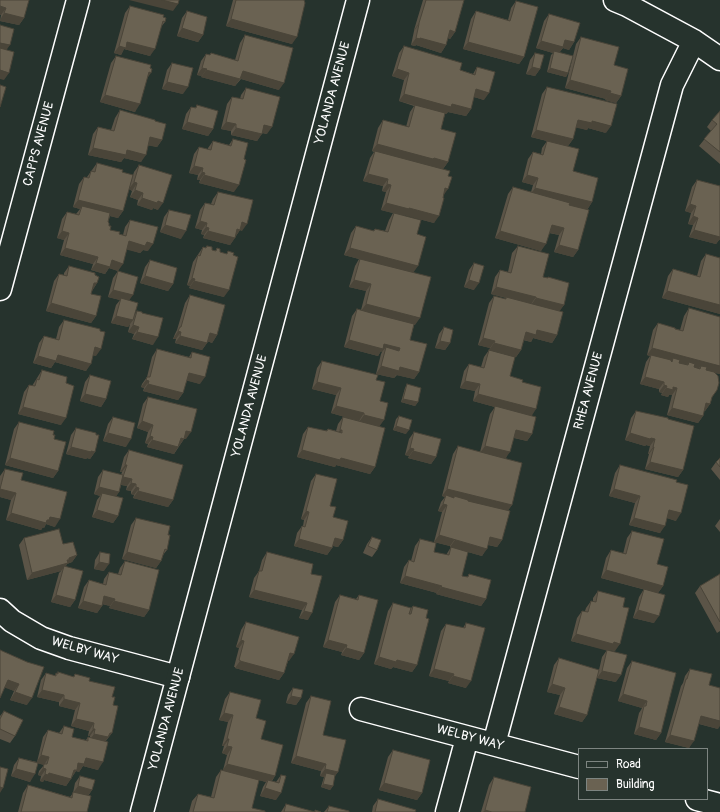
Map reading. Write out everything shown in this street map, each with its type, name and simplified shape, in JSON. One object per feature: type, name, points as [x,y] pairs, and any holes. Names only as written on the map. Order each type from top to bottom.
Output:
[{"type":"street","name":"CAPPS AVENUE","points":[[0,289],[78,0]]},
{"type":"street","name":"YOLANDA AVENUE","points":[[142,812],[358,0]]},
{"type":"street","points":[[615,0],[694,41],[720,58]]},
{"type":"street","name":"RHEA AVENUE","points":[[494,744],[672,85],[694,41]]},
{"type":"street","name":"WELBY WAY","points":[[0,610],[12,620],[41,638],[69,648],[178,677]]},
{"type":"street","name":"WELBY WAY","points":[[361,708],[466,738],[578,767]]},
{"type":"street","points":[[447,812],[466,738]]},
{"type":"building","points":[[0,0],[29,0],[24,18],[4,13],[6,8],[0,6]]},
{"type":"building","points":[[162,0],[179,0],[178,4]]},
{"type":"building","points":[[236,0],[304,0],[305,3],[297,37],[231,19]]},
{"type":"building","points":[[426,0],[464,0],[455,32],[450,30],[446,45],[416,38]]},
{"type":"building","points":[[516,1],[538,7],[524,57],[468,42],[476,11],[510,21]]},
{"type":"building","points":[[130,6],[164,15],[163,17],[166,18],[165,22],[163,21],[155,49],[127,42],[126,48],[119,46]]},
{"type":"building","points":[[187,11],[207,17],[203,35],[182,28]]},
{"type":"building","points":[[549,14],[580,23],[574,42],[565,40],[563,47],[541,41]]},
{"type":"building","points":[[0,25],[14,29],[10,45],[0,43]]},
{"type":"building","points":[[245,35],[293,48],[284,83],[243,71],[240,79],[202,68],[206,54],[210,55],[211,53],[238,61]]},
{"type":"building","points":[[581,37],[619,47],[614,65],[628,69],[621,96],[610,93],[611,91],[570,80]]},
{"type":"building","points":[[404,46],[462,63],[460,70],[475,75],[477,67],[495,72],[489,93],[476,89],[471,109],[452,104],[451,107],[404,94],[409,73],[397,69]]},
{"type":"building","points":[[0,48],[14,52],[9,73],[0,70]]},
{"type":"building","points":[[554,51],[573,56],[568,73],[550,68]]},
{"type":"building","points":[[535,53],[544,55],[540,69],[532,67]]},
{"type":"building","points":[[116,56],[151,65],[151,73],[149,72],[140,104],[105,95]]},
{"type":"building","points":[[172,63],[193,68],[188,87],[167,82]]},
{"type":"building","points":[[0,85],[6,87],[0,107]]},
{"type":"building","points":[[547,87],[617,104],[611,126],[592,121],[592,123],[578,120],[573,139],[536,130]]},
{"type":"building","points":[[246,88],[280,97],[272,127],[264,125],[262,134],[236,128],[236,124],[226,122],[232,97],[243,99]]},
{"type":"building","points":[[197,105],[218,111],[213,129],[187,122],[191,107],[196,108]]},
{"type":"building","points":[[415,105],[445,113],[441,129],[456,133],[448,162],[377,144],[383,120],[409,127]]},
{"type":"building","points":[[120,110],[166,124],[162,140],[150,137],[146,155],[127,150],[126,155],[93,148],[98,127],[114,131]]},
{"type":"building","points":[[720,111],[720,152],[704,139],[717,124],[712,120]]},
{"type":"building","points":[[233,139],[248,143],[244,159],[246,160],[239,185],[204,175],[205,173],[202,172],[203,168],[194,166],[199,147],[211,150],[213,141],[231,146]]},
{"type":"building","points":[[547,141],[579,149],[573,171],[598,178],[592,202],[535,188],[538,178],[527,175],[533,152],[543,155]]},
{"type":"building","points":[[375,151],[450,171],[448,176],[452,177],[448,189],[445,188],[439,216],[386,203],[391,185],[387,184],[388,179],[368,174]]},
{"type":"building","points":[[97,163],[123,170],[122,172],[133,175],[123,211],[78,200],[84,177],[89,178],[91,171],[95,172]]},
{"type":"building","points":[[139,165],[172,175],[163,203],[158,201],[157,203],[142,198],[143,193],[135,190],[137,183],[134,182]]},
{"type":"building","points":[[697,180],[720,186],[720,237],[694,230],[698,218],[693,216],[696,206],[690,204]]},
{"type":"building","points":[[513,187],[589,210],[578,250],[559,245],[564,228],[552,225],[546,244],[500,231]]},
{"type":"building","points":[[218,192],[253,200],[247,224],[242,222],[240,230],[237,229],[235,238],[208,231],[209,228],[206,227],[207,223],[200,221],[205,203],[214,205]]},
{"type":"building","points":[[82,206],[110,213],[108,222],[109,226],[111,226],[110,230],[120,232],[119,234],[126,236],[130,220],[158,227],[153,244],[147,242],[145,246],[129,241],[123,264],[112,260],[110,267],[96,263],[98,257],[65,248],[69,233],[62,231],[67,212],[79,215]]},
{"type":"building","points":[[169,210],[191,215],[186,231],[165,225]]},
{"type":"building","points":[[394,213],[421,220],[417,234],[426,237],[418,266],[350,248],[356,226],[374,231],[375,229],[388,232]]},
{"type":"building","points":[[207,246],[212,247],[212,250],[216,251],[217,248],[220,249],[220,252],[227,254],[228,251],[234,253],[233,255],[238,257],[229,290],[194,281],[195,279],[192,278],[198,255],[200,256],[203,247],[206,248]]},
{"type":"building","points":[[518,246],[549,254],[543,277],[569,283],[564,305],[496,287],[500,270],[511,273]]},
{"type":"building","points":[[706,254],[720,258],[720,305],[667,291],[673,269],[700,277]]},
{"type":"building","points":[[360,259],[431,277],[420,318],[366,304],[371,284],[354,280]]},
{"type":"building","points":[[150,260],[177,268],[173,284],[145,276]]},
{"type":"building","points":[[474,263],[484,266],[479,283],[469,280]]},
{"type":"building","points":[[69,266],[95,273],[95,275],[99,277],[97,283],[94,283],[91,294],[101,296],[96,316],[51,303],[59,274],[67,276]]},
{"type":"building","points":[[118,271],[138,277],[133,295],[113,290]]},
{"type":"building","points":[[190,295],[225,305],[217,335],[210,333],[207,343],[180,336],[181,332],[178,331],[181,327]]},
{"type":"building","points":[[494,296],[506,299],[506,297],[563,312],[557,335],[537,330],[536,335],[526,332],[521,350],[494,343],[495,341],[483,338]]},
{"type":"building","points":[[121,298],[138,303],[133,320],[116,316]]},
{"type":"building","points":[[689,308],[720,317],[720,366],[652,348],[658,323],[683,331]]},
{"type":"building","points":[[357,309],[414,324],[410,340],[427,344],[419,372],[400,367],[399,371],[381,366],[386,347],[399,351],[400,348],[384,344],[383,349],[349,340]]},
{"type":"building","points":[[137,311],[163,318],[158,337],[137,332],[139,327],[133,325]]},
{"type":"building","points":[[64,320],[100,329],[100,331],[105,332],[101,349],[95,347],[91,364],[58,355],[56,361],[38,356],[44,336],[59,340]]},
{"type":"building","points":[[444,327],[453,330],[450,343],[440,341]]},
{"type":"building","points":[[157,349],[191,358],[192,352],[210,357],[205,377],[189,373],[183,393],[148,384],[149,381],[146,380],[147,377],[150,377]]},
{"type":"building","points":[[489,350],[515,357],[510,376],[523,380],[522,382],[541,387],[536,409],[478,394],[480,384],[465,381],[469,364],[484,368]]},
{"type":"building","points":[[651,355],[671,360],[672,362],[673,358],[680,360],[679,363],[688,365],[689,362],[695,364],[694,367],[700,369],[701,366],[707,367],[706,370],[714,372],[718,376],[719,383],[717,390],[712,397],[710,404],[706,403],[703,416],[672,408],[677,388],[673,387],[673,390],[666,388],[667,386],[664,385],[664,382],[645,377]]},
{"type":"building","points":[[322,361],[378,375],[376,380],[385,382],[380,401],[388,403],[384,420],[336,406],[341,388],[317,382]]},
{"type":"building","points":[[42,370],[67,377],[66,383],[74,386],[66,418],[23,407],[29,385],[35,386],[37,379],[39,380]]},
{"type":"building","points":[[90,375],[111,381],[106,399],[85,394]]},
{"type":"building","points":[[407,384],[421,388],[418,402],[403,399]]},
{"type":"building","points":[[148,397],[197,409],[191,432],[186,431],[184,439],[181,438],[178,447],[152,440],[153,437],[150,436],[153,425],[142,421]]},
{"type":"building","points":[[495,406],[536,417],[532,434],[516,430],[510,452],[485,446]]},
{"type":"building","points":[[636,411],[668,418],[694,426],[683,470],[650,462],[655,439],[630,433]]},
{"type":"building","points":[[399,416],[412,420],[409,430],[396,426]]},
{"type":"building","points":[[113,417],[135,423],[131,439],[108,433]]},
{"type":"building","points":[[343,417],[385,428],[375,467],[302,450],[308,427],[327,431],[328,429],[342,433],[342,430],[340,430]]},
{"type":"building","points":[[19,422],[54,431],[54,439],[66,442],[58,471],[10,458]]},
{"type":"building","points":[[76,428],[99,435],[95,452],[71,447]]},
{"type":"building","points":[[414,432],[441,439],[436,457],[413,451],[414,449],[410,448]]},
{"type":"building","points":[[458,446],[522,463],[512,505],[447,489]]},
{"type":"building","points":[[129,450],[183,465],[173,500],[138,491],[139,488],[136,487],[136,484],[131,483],[132,479],[123,477],[127,465],[125,465]]},
{"type":"building","points":[[720,458],[720,467],[716,462]]},
{"type":"building","points":[[620,465],[677,480],[676,482],[688,485],[681,513],[669,510],[665,526],[634,518],[640,496],[614,489]]},
{"type":"building","points":[[5,469],[23,473],[21,480],[67,492],[60,519],[50,517],[46,523],[11,513],[16,493],[0,489]]},
{"type":"building","points":[[103,470],[123,475],[119,492],[99,487]]},
{"type":"building","points":[[316,474],[337,479],[330,506],[336,507],[333,517],[348,521],[343,540],[335,538],[332,548],[299,539],[302,526],[305,527],[309,512],[306,511]]},
{"type":"building","points":[[102,493],[123,498],[118,516],[97,510]]},
{"type":"building","points":[[446,495],[510,511],[502,540],[490,537],[487,549],[439,535],[447,505],[443,504]]},
{"type":"building","points":[[136,518],[170,526],[167,550],[165,549],[161,561],[127,552]]},
{"type":"building","points":[[59,529],[63,544],[73,542],[77,555],[69,558],[69,560],[67,560],[68,563],[32,573],[24,538]]},
{"type":"building","points":[[632,531],[664,539],[657,564],[668,567],[663,586],[606,570],[611,550],[626,554]]},
{"type":"building","points":[[372,537],[381,540],[377,550],[368,546]]},
{"type":"building","points":[[420,539],[436,543],[434,552],[449,555],[451,547],[468,552],[462,576],[468,577],[469,574],[491,580],[486,599],[405,576],[409,560],[414,562]]},
{"type":"building","points":[[100,552],[110,554],[109,564],[99,562]]},
{"type":"building","points":[[267,552],[313,564],[311,574],[322,576],[312,613],[304,611],[307,603],[254,590],[259,571],[262,571]]},
{"type":"building","points":[[125,561],[159,570],[149,610],[114,601],[115,599],[104,596],[102,606],[83,601],[89,580],[106,585],[109,572],[121,575]]},
{"type":"building","points":[[64,566],[83,571],[75,600],[56,595]]},
{"type":"building","points":[[720,574],[720,622],[700,586]]},
{"type":"building","points":[[644,589],[665,595],[659,616],[638,610]]},
{"type":"building","points":[[598,591],[625,598],[623,607],[629,608],[620,644],[614,642],[613,644],[576,634],[582,611],[588,612],[591,601],[596,602]]},
{"type":"building","points":[[340,595],[358,600],[359,595],[378,600],[364,653],[346,648],[347,645],[328,640]]},
{"type":"building","points":[[393,603],[411,608],[409,614],[411,614],[413,606],[428,610],[426,618],[429,619],[417,665],[397,660],[396,662],[379,657]]},
{"type":"building","points":[[246,622],[299,637],[294,654],[290,653],[284,673],[239,660],[244,641],[241,640]]},
{"type":"building","points":[[466,623],[485,628],[471,681],[453,676],[454,674],[434,669],[446,624],[465,628]]},
{"type":"building","points":[[0,650],[27,662],[44,667],[32,698],[15,692],[19,684],[8,680],[0,698]]},
{"type":"building","points":[[607,650],[627,655],[621,675],[602,671]]},
{"type":"building","points":[[559,658],[599,670],[587,715],[559,707],[565,688],[552,684]]},
{"type":"building","points":[[632,661],[676,673],[661,733],[639,727],[644,706],[646,706],[647,701],[623,694]]},
{"type":"building","points":[[690,669],[712,674],[709,685],[720,688],[720,721],[701,716],[694,741],[670,735]]},
{"type":"building","points":[[58,672],[74,677],[75,674],[90,678],[89,681],[115,687],[112,697],[115,697],[113,705],[118,706],[112,733],[110,733],[108,737],[94,734],[94,723],[76,719],[80,703],[64,699],[64,695],[42,690],[46,673],[56,676],[56,673],[58,674]]},
{"type":"building","points":[[293,688],[303,690],[301,698],[291,696]]},
{"type":"building","points":[[230,692],[261,700],[256,718],[266,721],[261,739],[283,745],[275,776],[227,764],[232,747],[227,746],[229,739],[227,739],[233,715],[224,713]]},
{"type":"building","points":[[311,696],[331,701],[323,735],[346,740],[338,772],[325,769],[326,764],[296,756]]},
{"type":"building","points":[[4,711],[23,720],[15,736],[0,729],[0,719]]},
{"type":"building","points":[[64,726],[74,729],[72,737],[88,741],[88,737],[108,742],[103,762],[86,758],[84,764],[78,763],[77,770],[74,770],[71,779],[49,773],[48,775],[45,774],[46,769],[43,768],[44,764],[47,764],[49,757],[41,755],[48,730],[62,734]]},
{"type":"building","points":[[393,750],[430,760],[422,793],[384,783]]},
{"type":"building","points":[[19,758],[38,763],[35,774],[16,769]]},
{"type":"building","points":[[0,767],[8,769],[3,788],[0,787]]},
{"type":"building","points":[[221,770],[259,780],[252,808],[265,812],[193,812],[198,794],[214,798]]},
{"type":"building","points":[[326,773],[335,775],[333,786],[323,784]]},
{"type":"building","points":[[281,775],[286,776],[281,793],[265,788],[268,780],[279,783]]},
{"type":"building","points":[[80,776],[95,780],[92,790],[78,786]]},
{"type":"building","points":[[494,777],[531,787],[525,812],[492,812],[485,810]]},
{"type":"building","points":[[28,785],[72,798],[73,792],[91,796],[87,812],[21,812]]},
{"type":"building","points":[[378,799],[416,810],[415,812],[375,812]]},
{"type":"building","points":[[286,804],[315,812],[284,812]]},
{"type":"building","points":[[329,806],[349,811],[349,812],[327,812]]}]
